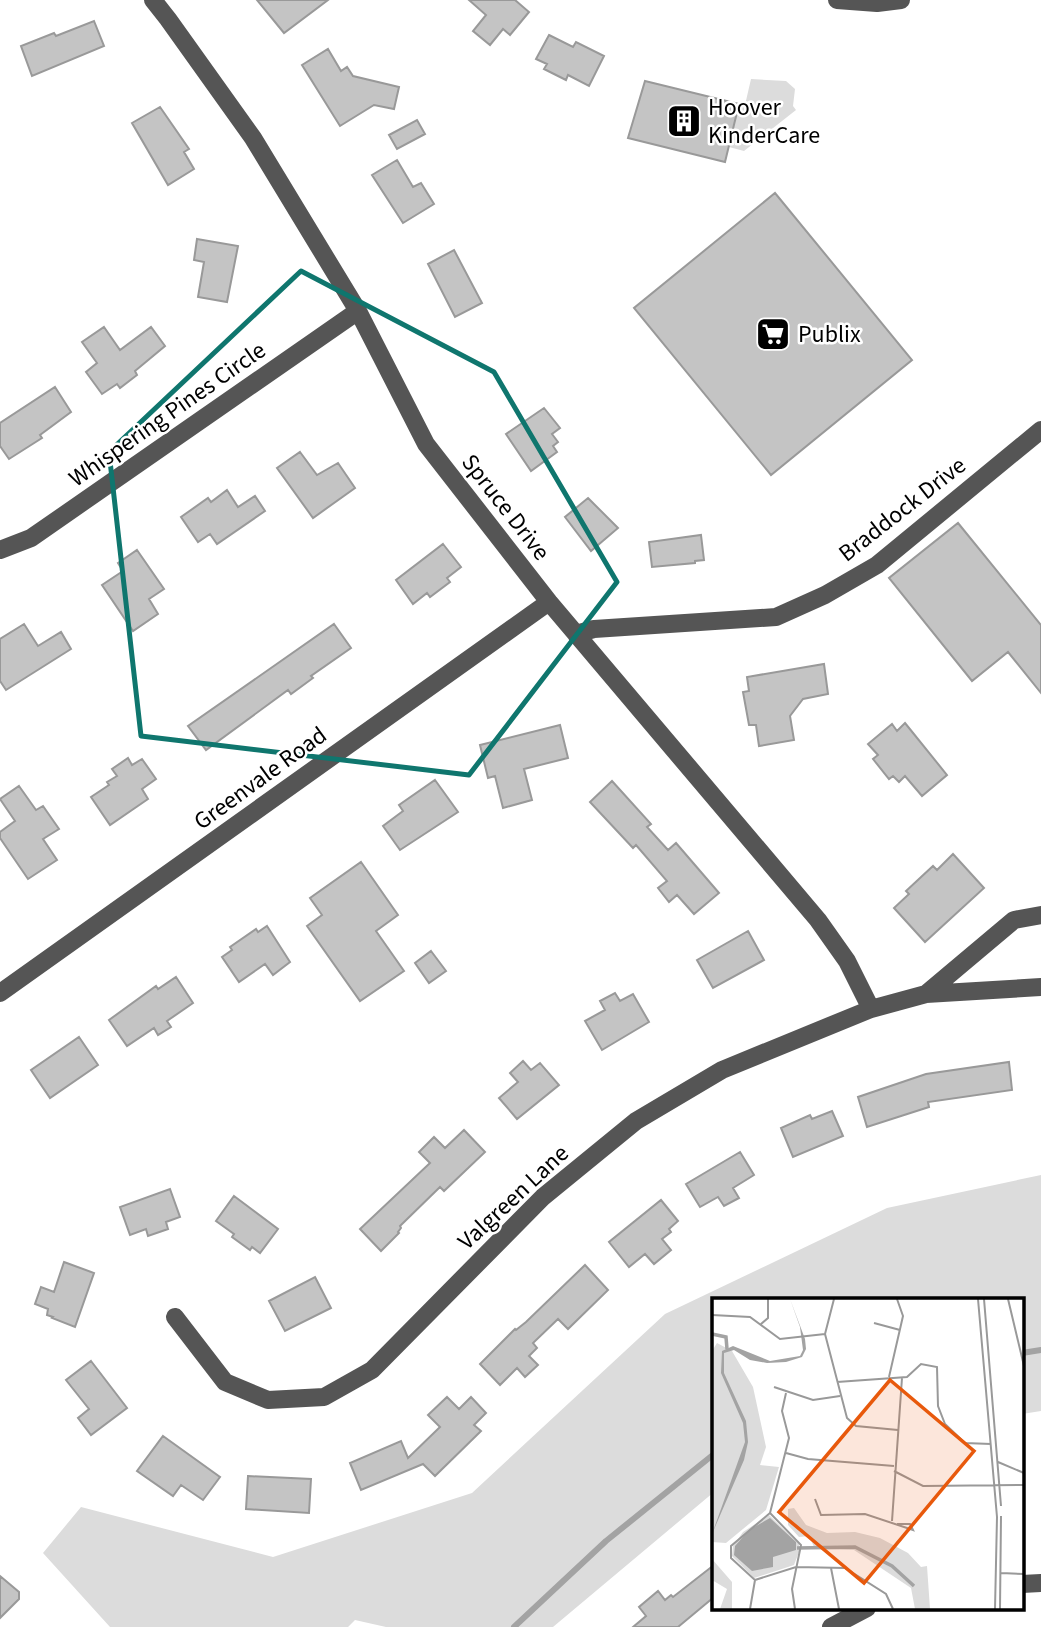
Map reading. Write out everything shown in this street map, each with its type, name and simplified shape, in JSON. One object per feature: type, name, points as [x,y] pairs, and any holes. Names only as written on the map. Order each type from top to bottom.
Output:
[{"type":"street","name":"Spruce Drive","points":[[153,0],[253,138],[358,311],[426,444],[548,602],[818,920],[847,961],[871,1009]]},
{"type":"street","points":[[837,0],[877,3],[901,0]]},
{"type":"street","name":"Whispering Pines Circle","points":[[0,550],[31,538],[358,311]]},
{"type":"street","name":"Braddock Drive","points":[[576,634],[594,629],[776,617],[825,595],[877,565],[1041,430]]},
{"type":"street","name":"Greenvale Road","points":[[0,993],[548,602]]},
{"type":"street","name":"Valgreen Lane","points":[[926,994],[1014,920],[1041,915]]},
{"type":"street","name":"Valgreen Lane","points":[[175,1317],[225,1382],[268,1400],[324,1397],[372,1370],[543,1197],[636,1121],[722,1070],[871,1009],[926,994],[1041,987]]},
{"type":"street","points":[[831,1627],[863,1610]]},
{"type":"highlighted area","points":[[301,271],[494,372],[617,582],[469,775],[141,736],[109,452]]},
{"type":"shaded area","points":[[751,79],[786,81],[795,89],[793,106],[796,110],[744,151],[729,147],[739,104],[745,105]]},
{"type":"shaded area","points":[[1041,1175],[1041,1411],[1024,1414],[1024,1298],[712,1298],[712,1494],[553,1627],[386,1627],[355,1620],[348,1627],[110,1627],[43,1553],[81,1507],[273,1557],[472,1493],[665,1314],[887,1208]]},
{"type":"building","points":[[257,0],[328,0],[284,33]]},
{"type":"building","points":[[469,0],[515,0],[529,12],[510,35],[503,29],[490,45],[473,31],[486,15]]},
{"type":"building","points":[[94,21],[104,46],[32,76],[21,46]]},
{"type":"building","points":[[549,35],[573,47],[576,42],[604,56],[589,86],[568,75],[566,80],[544,69],[547,64],[536,59]]},
{"type":"building","points":[[328,49],[341,71],[347,67],[353,76],[399,87],[394,109],[374,105],[340,126],[302,65]]},
{"type":"building","name":"Hoover KinderCare","points":[[645,81],[739,104],[725,162],[628,138]]},
{"type":"building","points":[[160,107],[189,149],[184,152],[194,169],[168,185],[132,123]]},
{"type":"building","points":[[417,120],[425,134],[397,149],[389,135]]},
{"type":"building","points":[[397,160],[413,187],[421,183],[434,204],[403,223],[372,175]]},
{"type":"building","name":"Publix","points":[[775,193],[912,360],[771,475],[634,308]]},
{"type":"building","points":[[197,239],[238,246],[227,302],[198,297],[204,262],[194,260]]},
{"type":"building","points":[[454,250],[482,303],[455,317],[428,264]]},
{"type":"building","points":[[104,327],[120,350],[151,327],[165,346],[135,371],[137,375],[120,388],[117,384],[102,394],[86,372],[97,363],[82,342]]},
{"type":"building","points":[[55,387],[71,412],[40,435],[42,438],[9,459],[0,446],[0,423]]},
{"type":"building","points":[[544,408],[560,428],[552,434],[558,442],[553,446],[557,452],[531,471],[506,434]]},
{"type":"building","points":[[300,452],[317,475],[338,463],[355,488],[313,518],[277,468]]},
{"type":"building","points":[[227,490],[238,507],[255,496],[265,511],[217,544],[210,534],[198,542],[181,517],[208,498],[211,502]]},
{"type":"building","points":[[588,498],[618,528],[591,551],[565,517]]},
{"type":"building","points":[[958,523],[1041,625],[1041,693],[1008,652],[972,681],[889,578]]},
{"type":"building","points":[[701,535],[704,560],[652,567],[649,542]]},
{"type":"building","points":[[443,544],[461,567],[447,578],[450,582],[430,597],[427,593],[413,604],[396,580]]},
{"type":"building","points":[[137,550],[164,589],[149,599],[158,614],[133,631],[102,585],[123,571],[118,563]]},
{"type":"building","points":[[24,624],[38,646],[61,632],[71,649],[6,690],[0,681],[0,639]]},
{"type":"building","points":[[334,624],[351,648],[311,676],[313,678],[291,694],[288,690],[206,750],[188,726]]},
{"type":"building","points":[[824,664],[828,694],[803,699],[790,716],[794,740],[759,746],[756,725],[749,725],[743,692],[749,691],[747,677]]},
{"type":"building","points":[[905,723],[947,775],[922,796],[905,776],[899,782],[893,776],[889,779],[873,759],[878,755],[868,744],[892,724],[897,731]]},
{"type":"building","points":[[560,725],[568,758],[524,769],[532,800],[503,808],[495,776],[488,778],[480,745]]},
{"type":"building","points":[[128,758],[132,765],[142,759],[156,779],[142,789],[148,799],[110,825],[91,797],[109,785],[107,782],[117,776],[112,769]]},
{"type":"building","points":[[435,780],[458,812],[400,850],[383,826],[403,811],[399,805]]},
{"type":"building","points":[[612,781],[651,824],[647,827],[668,850],[676,843],[719,893],[694,914],[677,895],[669,902],[658,888],[667,881],[636,845],[633,848],[590,802]]},
{"type":"building","points":[[19,786],[36,810],[43,806],[59,829],[43,839],[57,860],[28,879],[0,838],[0,832],[15,821],[0,799]]},
{"type":"building","points":[[953,854],[984,888],[925,942],[894,908],[909,894],[906,891],[933,866],[937,870]]},
{"type":"building","points":[[361,862],[398,915],[376,931],[404,971],[360,1001],[307,926],[322,915],[310,898]]},
{"type":"building","points":[[267,926],[290,962],[273,975],[265,964],[239,982],[222,957],[232,950],[230,947],[256,929],[258,932]]},
{"type":"building","points":[[748,931],[764,960],[713,988],[697,960]]},
{"type":"building","points":[[431,951],[446,971],[429,983],[415,963]]},
{"type":"building","points":[[176,977],[193,1003],[167,1021],[171,1027],[158,1035],[154,1028],[127,1046],[109,1020],[156,986],[158,989]]},
{"type":"building","points":[[615,993],[620,1001],[633,994],[649,1022],[602,1050],[585,1021],[605,1010],[600,1001]]},
{"type":"building","points":[[79,1037],[98,1065],[50,1098],[31,1070]]},
{"type":"building","points":[[523,1061],[531,1070],[540,1063],[559,1085],[517,1119],[499,1098],[518,1082],[510,1073]]},
{"type":"building","points":[[1009,1062],[1012,1090],[928,1102],[929,1107],[867,1127],[858,1097],[926,1074]]},
{"type":"building","points":[[832,1111],[843,1136],[793,1157],[781,1128],[810,1115],[812,1119]]},
{"type":"building","points":[[464,1130],[485,1152],[444,1191],[440,1187],[400,1226],[399,1233],[381,1251],[360,1229],[430,1163],[419,1152],[434,1137],[445,1148]]},
{"type":"building","points":[[740,1152],[754,1175],[733,1188],[739,1198],[724,1206],[718,1197],[700,1207],[686,1184]]},
{"type":"building","points":[[170,1189],[180,1217],[166,1222],[168,1229],[148,1236],[146,1229],[130,1235],[120,1207]]},
{"type":"building","points":[[234,1196],[278,1229],[260,1253],[252,1247],[250,1250],[232,1237],[234,1234],[216,1221]]},
{"type":"building","points":[[661,1200],[678,1221],[662,1239],[671,1250],[654,1264],[645,1254],[629,1267],[609,1242]]},
{"type":"building","points":[[64,1262],[94,1273],[75,1327],[52,1318],[47,1315],[48,1309],[35,1304],[41,1287],[54,1292]]},
{"type":"building","points":[[585,1265],[608,1290],[568,1329],[558,1319],[533,1343],[537,1348],[529,1356],[538,1365],[525,1377],[517,1368],[500,1385],[480,1364]]},
{"type":"building","points":[[315,1277],[331,1308],[285,1331],[269,1301]]},
{"type":"building","points":[[91,1361],[127,1408],[91,1435],[78,1418],[89,1409],[66,1380]]},
{"type":"building","points":[[447,1397],[459,1409],[471,1397],[486,1413],[474,1425],[481,1431],[435,1476],[423,1464],[361,1490],[350,1463],[401,1441],[408,1458],[440,1427],[428,1415]]},
{"type":"building","points":[[163,1436],[220,1477],[203,1500],[181,1485],[173,1496],[137,1471]]},
{"type":"building","points":[[248,1476],[311,1479],[309,1513],[246,1509]]},
{"type":"building","points":[[712,1567],[712,1599],[678,1627],[633,1627],[646,1616],[639,1607],[658,1591],[665,1600],[671,1595],[673,1597]]},
{"type":"building","points":[[0,1576],[19,1592],[19,1599],[0,1618]]},
{"type":"waterway","points":[[1024,1353],[1041,1350]]},
{"type":"waterway","points":[[514,1627],[606,1541],[712,1456]]},
{"type":"place","name":"Hoover KinderCare","points":[[684,121]]},
{"type":"place","name":"Publix","points":[[773,334]]}]
